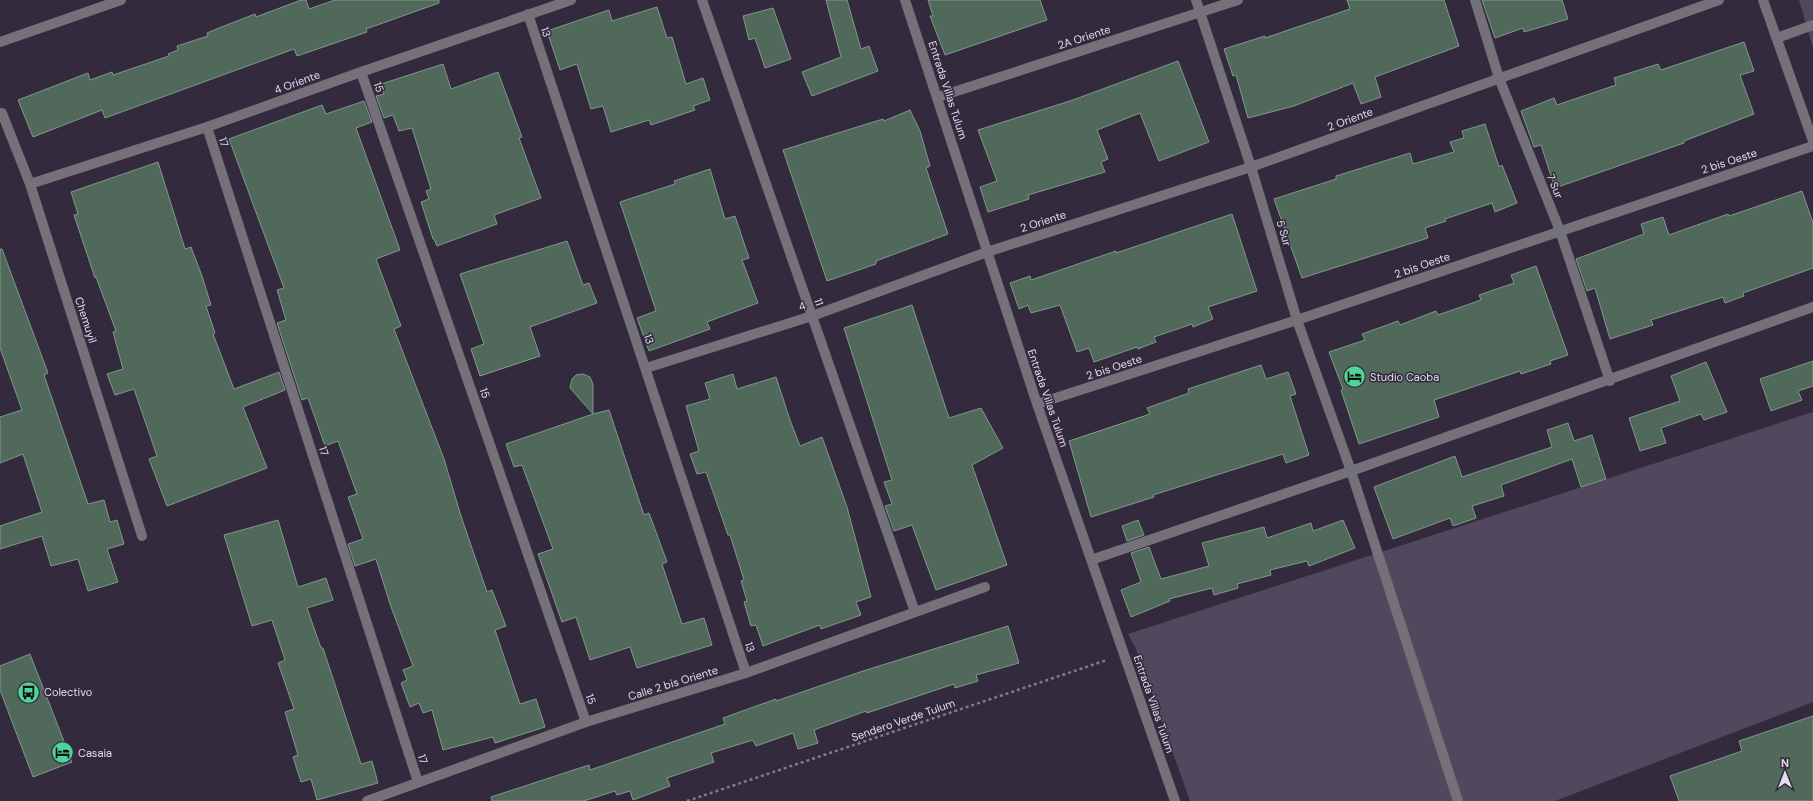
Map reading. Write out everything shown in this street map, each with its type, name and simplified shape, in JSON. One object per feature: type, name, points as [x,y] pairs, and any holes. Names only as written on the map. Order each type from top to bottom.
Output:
[{"type":"street","points":[[0,42],[121,0]]},
{"type":"street","name":"4 Oriente","points":[[30,184],[207,127],[571,0]]},
{"type":"street","name":"11","points":[[702,0],[915,612]]},
{"type":"street","name":"Entrada Villas Tulum","points":[[905,0],[938,96],[1037,404],[1175,801]]},
{"type":"street","name":"5 Sur","points":[[1196,0],[1251,167],[1297,320],[1352,471],[1458,801]]},
{"type":"street","name":"2A Oriente","points":[[938,96],[1238,0]]},
{"type":"street","name":"7 Sur","points":[[1475,0],[1499,78],[1560,230],[1610,381]]},
{"type":"street","name":"2 Oriente","points":[[987,252],[1251,167],[1719,0]]},
{"type":"street","points":[[1763,0],[1813,141]]},
{"type":"street","name":"13","points":[[528,14],[746,673]]},
{"type":"street","points":[[1777,38],[1813,25]]},
{"type":"street","name":"15","points":[[361,72],[586,722]]},
{"type":"street","name":"Chemuyil","points":[[2,113],[30,184],[142,536]]},
{"type":"street","name":"17","points":[[207,127],[418,782]]},
{"type":"street","name":"2 bis Oeste","points":[[1037,404],[1297,320],[1560,230],[1813,146]]},
{"type":"street","name":"4","points":[[646,368],[812,316],[987,252]]},
{"type":"street","points":[[1090,560],[1610,381],[1813,307]]},
{"type":"street","name":"Calle 2 bis Oriente","points":[[367,801],[586,722],[746,673],[985,587]]},
{"type":"path","name":"Sendero Verde Tulum","points":[[687,801],[1124,654]]},
{"type":"shaded area","points":[[1799,0],[1813,0],[1813,48]]},
{"type":"shaded area","points":[[1813,412],[1813,702],[1555,801],[1190,801],[1136,649],[1128,634]]},
{"type":"building","points":[[301,0],[306,0],[309,9],[335,0],[439,0],[439,3],[366,29],[367,32],[297,56],[294,49],[105,118],[102,110],[33,137],[18,100],[88,73],[90,80],[112,72],[113,75],[169,56],[168,54],[178,50],[177,46],[208,36],[207,33],[255,14],[256,17]]},
{"type":"building","points":[[826,0],[847,0],[861,49],[869,46],[878,71],[812,96],[802,72],[841,57]]},
{"type":"building","points":[[928,0],[1040,0],[1047,20],[945,55],[930,16],[933,16]]},
{"type":"building","points":[[1347,0],[1444,0],[1459,46],[1375,77],[1381,97],[1361,104],[1353,83],[1294,106],[1248,118],[1236,75],[1233,76],[1224,49],[1265,36],[1265,38],[1350,9]]},
{"type":"building","points":[[1482,0],[1562,0],[1568,19],[1524,32],[1523,28],[1495,38]]},
{"type":"building","points":[[657,7],[667,38],[672,37],[686,84],[703,78],[710,100],[693,106],[695,110],[651,125],[649,120],[611,132],[603,106],[591,109],[577,64],[560,70],[547,31],[609,10],[612,21]]},
{"type":"building","points":[[773,8],[791,59],[765,68],[755,38],[749,40],[743,16]]},
{"type":"building","points":[[1744,42],[1754,71],[1740,75],[1754,114],[1684,141],[1684,143],[1555,188],[1541,145],[1534,147],[1521,111],[1554,98],[1557,105],[1616,85],[1614,78],[1658,64],[1661,70]]},
{"type":"building","points":[[1178,61],[1209,142],[1159,161],[1140,113],[1097,130],[1108,159],[1101,162],[1105,172],[1028,195],[1029,199],[988,212],[980,187],[997,181],[978,130],[1073,100]]},
{"type":"building","points":[[443,64],[451,89],[498,72],[522,137],[519,138],[541,198],[494,215],[497,224],[437,246],[433,239],[421,202],[429,199],[426,191],[431,189],[412,128],[399,131],[393,115],[384,118],[376,96],[384,94],[381,84]]},
{"type":"building","points":[[364,101],[372,122],[356,128],[400,250],[376,259],[401,326],[394,329],[444,459],[461,516],[487,592],[492,590],[506,626],[495,630],[520,704],[536,699],[545,727],[495,743],[493,737],[443,750],[432,710],[423,713],[419,703],[410,707],[401,683],[407,680],[403,670],[413,666],[390,604],[376,559],[355,566],[348,544],[363,539],[348,497],[357,494],[338,441],[325,446],[308,398],[302,400],[277,323],[286,320],[277,290],[284,288],[229,139],[322,105],[326,114]]},
{"type":"building","points":[[910,110],[920,131],[930,166],[926,168],[948,234],[876,261],[876,264],[827,281],[783,150],[883,119],[884,121]]},
{"type":"building","points":[[1485,124],[1499,167],[1502,165],[1517,203],[1495,212],[1492,203],[1445,219],[1446,221],[1425,228],[1428,238],[1302,278],[1274,199],[1336,179],[1336,176],[1410,153],[1413,164],[1454,152],[1450,142],[1464,138],[1462,131]]},
{"type":"building","points":[[158,162],[185,249],[191,247],[202,276],[211,305],[206,306],[215,333],[213,334],[234,389],[279,372],[285,390],[243,407],[267,468],[167,506],[149,459],[157,456],[134,389],[115,395],[107,374],[123,369],[113,332],[116,331],[96,277],[95,278],[74,215],[78,214],[71,192]]},
{"type":"building","points":[[710,169],[725,219],[735,216],[749,258],[742,260],[758,303],[707,322],[710,329],[649,351],[637,318],[656,311],[620,202],[675,184],[674,181]]},
{"type":"building","points":[[1802,191],[1813,223],[1813,268],[1743,293],[1744,296],[1725,303],[1723,297],[1651,320],[1653,325],[1610,339],[1595,288],[1587,291],[1576,259],[1644,234],[1641,224],[1663,217],[1669,235],[1728,214],[1729,216]]},
{"type":"building","points":[[1232,214],[1257,291],[1208,307],[1213,319],[1193,327],[1192,324],[1154,337],[1156,342],[1094,362],[1089,348],[1077,352],[1060,305],[1031,313],[1028,305],[1019,309],[1010,283],[1030,276],[1031,280]]},
{"type":"building","points":[[567,241],[583,285],[589,283],[597,303],[530,327],[540,356],[480,376],[471,349],[484,344],[460,274]]},
{"type":"building","points":[[0,249],[2,249],[48,373],[44,375],[88,504],[104,500],[110,522],[117,520],[124,544],[107,549],[118,582],[88,591],[78,559],[51,566],[42,536],[0,549],[0,526],[42,512],[23,454],[0,463],[0,417],[22,410],[0,348]]},
{"type":"building","points":[[1536,266],[1568,355],[1550,361],[1551,364],[1521,374],[1520,371],[1434,400],[1439,417],[1359,444],[1341,390],[1343,389],[1329,352],[1365,340],[1362,334],[1398,321],[1400,325],[1436,311],[1438,315],[1481,300],[1479,295],[1514,283],[1511,275]]},
{"type":"building","points":[[912,305],[949,418],[981,408],[1003,448],[972,465],[1007,565],[936,590],[912,525],[894,531],[885,506],[892,504],[884,482],[892,480],[844,328]]},
{"type":"building","points":[[1813,361],[1813,386],[1798,391],[1802,400],[1771,411],[1760,379]]},
{"type":"building","points":[[1706,362],[1727,412],[1704,420],[1701,414],[1661,428],[1666,443],[1640,451],[1629,418],[1680,401],[1671,376]]},
{"type":"building","points":[[1261,365],[1266,379],[1288,372],[1296,394],[1290,396],[1309,455],[1286,463],[1283,454],[1153,495],[1154,497],[1091,517],[1069,441],[1150,414],[1147,408],[1189,393],[1188,389]]},
{"type":"building","points":[[583,374],[590,377],[593,384],[593,414],[570,388],[572,379],[576,375]]},
{"type":"building","points":[[733,374],[737,389],[776,377],[800,446],[822,437],[847,507],[871,597],[856,602],[861,615],[821,629],[820,625],[763,646],[756,625],[751,626],[744,602],[747,601],[741,581],[744,580],[730,535],[728,535],[706,472],[697,474],[690,454],[699,451],[686,406],[710,399],[705,383]]},
{"type":"building","points":[[609,410],[644,515],[649,513],[667,562],[662,564],[682,624],[704,618],[712,645],[637,668],[630,647],[590,660],[576,617],[562,622],[538,554],[553,549],[522,465],[514,467],[506,444],[593,414]]},
{"type":"building","points":[[1568,423],[1574,441],[1592,435],[1606,479],[1581,487],[1572,459],[1501,485],[1504,496],[1472,506],[1476,518],[1453,526],[1450,518],[1393,539],[1374,487],[1455,456],[1462,477],[1552,447],[1547,430]]},
{"type":"building","points":[[278,520],[298,587],[326,578],[333,600],[307,608],[321,648],[323,648],[361,764],[372,761],[378,783],[317,800],[311,779],[301,782],[293,757],[298,755],[285,712],[294,709],[278,663],[285,660],[272,620],[252,626],[224,535]]},
{"type":"building","points":[[1138,520],[1144,535],[1127,541],[1122,526]]},
{"type":"building","points":[[1343,520],[1355,548],[1309,566],[1307,561],[1270,570],[1271,575],[1237,584],[1238,588],[1214,595],[1212,588],[1169,599],[1170,601],[1131,617],[1121,590],[1141,582],[1131,553],[1149,547],[1161,579],[1209,566],[1202,543],[1264,527],[1267,538],[1311,523],[1313,531]]},
{"type":"building","points":[[1008,626],[1019,663],[976,675],[978,681],[955,688],[954,684],[867,713],[866,711],[814,730],[818,743],[798,749],[793,733],[756,746],[753,740],[711,753],[714,762],[667,778],[670,786],[633,800],[630,791],[617,795],[615,791],[584,801],[492,801],[491,797],[589,765],[590,770],[725,724],[723,718],[776,699],[776,701],[863,671]]},
{"type":"building","points":[[30,654],[72,762],[33,777],[0,690],[0,666]]},
{"type":"building","points":[[1813,716],[1813,801],[1679,801],[1670,776],[1742,751],[1739,741]]},
{"type":"place","name":"Studio Caoba","points":[[1354,377]]},
{"type":"place","name":"Colectivo","points":[[28,692]]},
{"type":"place","name":"Casaia","points":[[62,753]]}]
